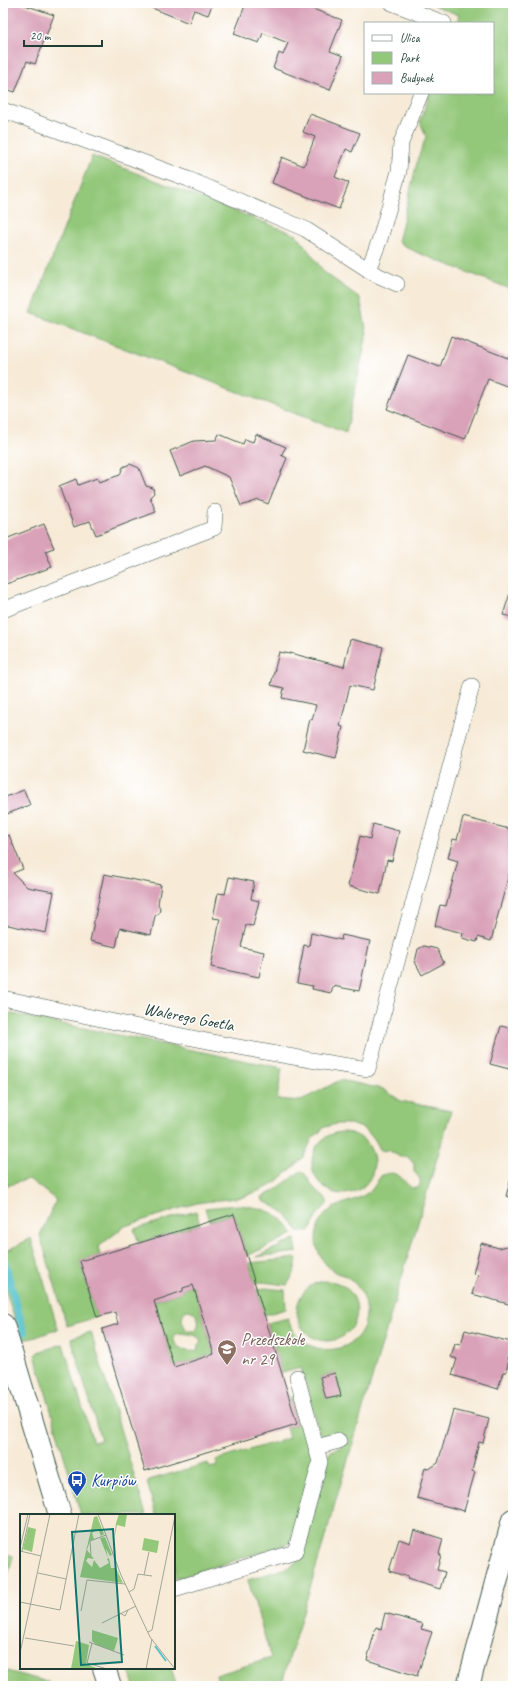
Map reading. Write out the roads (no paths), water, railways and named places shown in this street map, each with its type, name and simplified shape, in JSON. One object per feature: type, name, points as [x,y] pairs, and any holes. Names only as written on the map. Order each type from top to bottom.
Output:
[{"type":"street","points":[[3,1325],[60,1514]]},
{"type":"street","points":[[468,1686],[513,1520]]},
{"type":"street","points":[[104,1669],[110,1686]]},
{"type":"lane","points":[[392,3],[441,22]]},
{"type":"lane","points":[[368,270],[380,239],[399,171],[401,143],[421,94]]},
{"type":"lane","points":[[3,110],[188,179],[305,229],[368,270],[397,284]]},
{"type":"lane","points":[[3,610],[214,528],[215,512]]},
{"type":"lane","name":"Walerego Goetla","points":[[3,998],[192,1038],[307,1060],[368,1069],[472,686]]},
{"type":"lane","points":[[175,1589],[294,1552],[320,1462],[297,1377]]},
{"type":"lane","points":[[316,1447],[339,1441]]},
{"type":"waterway","points":[[4,1261],[24,1333]]},
{"type":"place","name":"Przedszkole nr 29","points":[[227,1366]]},
{"type":"place","name":"Kurpiów","points":[[77,1497]]}]
